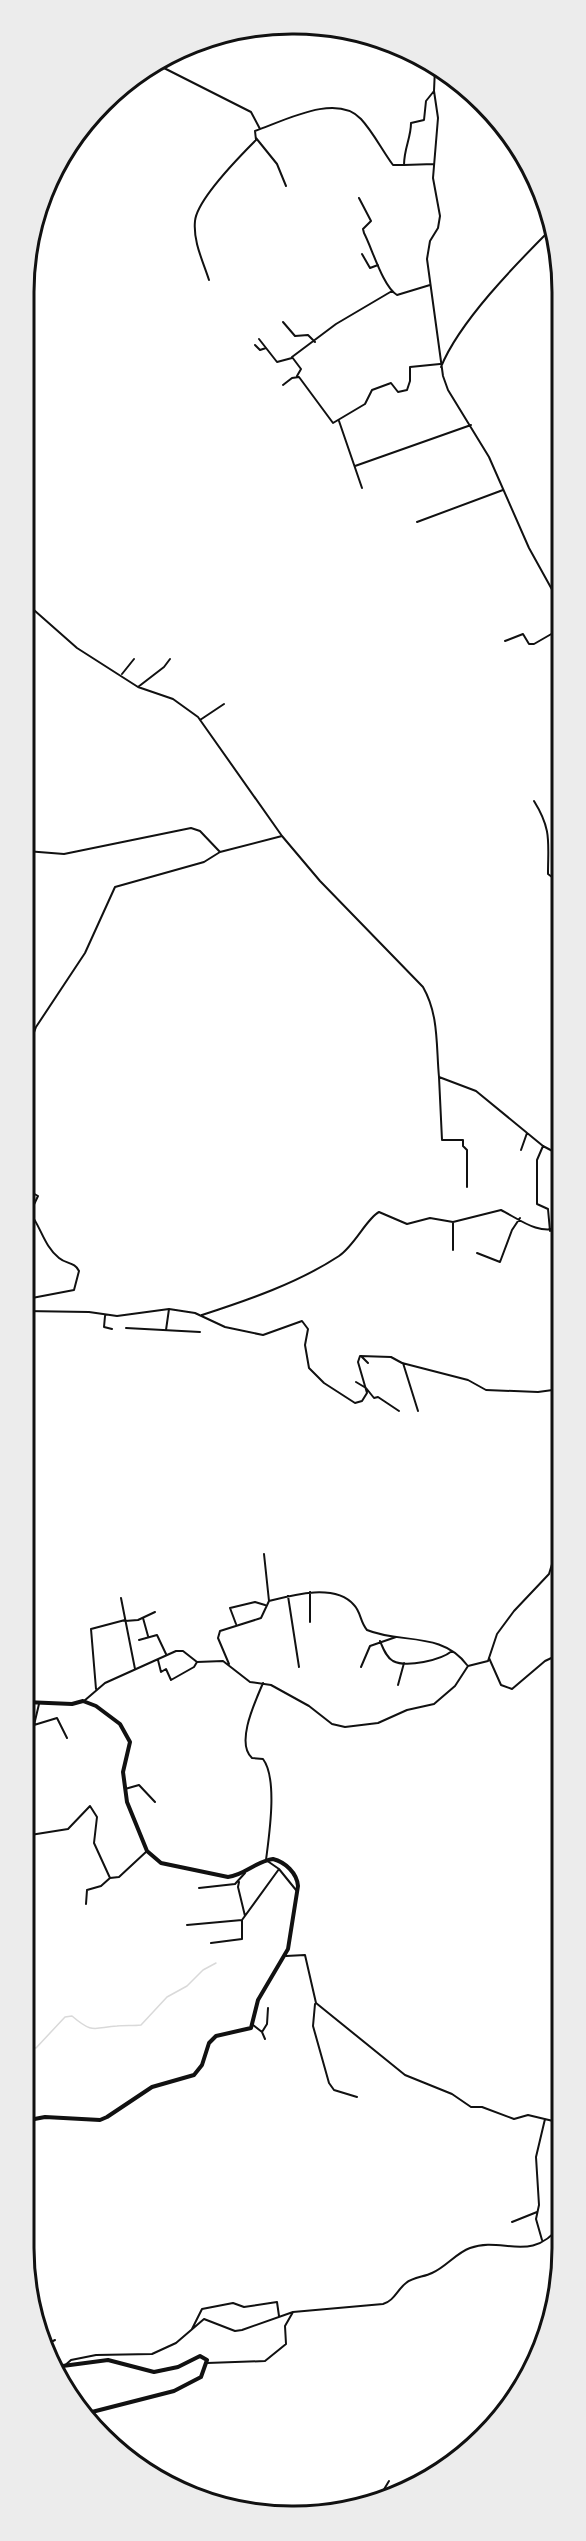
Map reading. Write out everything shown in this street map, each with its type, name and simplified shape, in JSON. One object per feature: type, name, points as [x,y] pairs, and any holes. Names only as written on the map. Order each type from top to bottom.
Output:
[{"type":"main road","points":[[34,1703],[72,1704],[83,1701],[103,1710],[120,1724],[129,1738],[130,1747],[123,1772],[130,1813],[147,1851],[161,1863],[215,1875],[232,1876],[266,1860],[278,1860],[296,1876],[297,1893],[292,1939],[286,1956],[258,2000],[253,2025],[248,2030],[221,2034],[212,2038],[206,2048],[202,2065],[190,2078],[153,2087],[100,2120],[45,2117],[34,2119]]},
{"type":"main road","points":[[64,2368],[108,2360],[154,2372],[178,2367],[200,2356],[206,2358],[207,2363],[201,2377],[184,2388],[94,2412]]},
{"type":"street","points":[[165,69],[251,112],[261,129]]},
{"type":"street","points":[[435,77],[438,118],[434,185],[440,216],[438,228],[428,250],[430,285],[441,366],[448,390],[489,457],[529,548],[552,590]]},
{"type":"street","points":[[404,165],[404,149],[410,138],[411,123],[424,120],[426,101],[434,91]]},
{"type":"street","points":[[286,186],[277,164],[256,138],[254,132],[301,112],[324,109],[347,110],[361,119],[393,165],[434,164]]},
{"type":"street","points":[[210,280],[197,245],[195,220],[204,202],[256,138]]},
{"type":"street","points":[[359,198],[371,221],[363,229],[392,291],[397,295],[430,285]]},
{"type":"street","points":[[441,366],[451,346],[506,276],[545,235]]},
{"type":"street","points":[[362,254],[370,268],[378,265]]},
{"type":"street","points":[[259,339],[279,363],[292,358],[336,324],[392,291]]},
{"type":"street","points":[[283,322],[295,336],[308,335],[315,342]]},
{"type":"street","points":[[255,345],[260,350],[266,348]]},
{"type":"street","points":[[283,385],[297,376],[301,369],[292,358]]},
{"type":"street","points":[[297,376],[315,397],[330,422],[339,421],[365,405],[371,391],[379,386],[391,383],[398,392],[407,390],[410,381],[410,367],[441,366]]},
{"type":"street","points":[[339,421],[362,488]]},
{"type":"street","points":[[355,466],[471,425]]},
{"type":"street","points":[[417,522],[503,490]]},
{"type":"street","points":[[34,610],[77,648],[122,674],[138,687],[173,699],[200,720],[282,836],[333,896],[423,987],[431,1000],[436,1018],[442,1140],[463,1140],[463,1146],[467,1150],[467,1187]]},
{"type":"street","points":[[505,641],[523,634],[530,644],[534,644],[552,634]]},
{"type":"street","points":[[122,674],[134,659]]},
{"type":"street","points":[[138,687],[164,667],[170,659]]},
{"type":"street","points":[[200,720],[224,704]]},
{"type":"street","points":[[534,801],[543,818],[550,842],[548,874],[552,877]]},
{"type":"street","points":[[34,852],[64,854],[194,828],[220,852]]},
{"type":"street","points":[[34,1032],[85,953],[115,887],[204,861],[220,852],[282,836]]},
{"type":"street","points":[[439,1077],[476,1091],[543,1146],[552,1151]]},
{"type":"street","points":[[521,1150],[527,1133]]},
{"type":"street","points":[[543,1146],[537,1160],[537,1204],[548,1209],[549,1230]]},
{"type":"street","points":[[202,1315],[248,1300],[332,1260],[355,1242],[376,1213],[381,1212],[407,1224],[430,1218],[453,1222],[501,1210],[539,1230],[552,1229]]},
{"type":"street","points":[[477,1253],[500,1262],[512,1230],[520,1218]]},
{"type":"street","points":[[34,1221],[45,1243],[61,1260],[76,1266],[78,1271],[74,1290],[34,1298]]},
{"type":"street","points":[[453,1222],[453,1250]]},
{"type":"street","points":[[34,1311],[89,1312],[105,1316],[169,1309],[202,1315],[233,1330],[263,1335],[279,1331],[291,1324],[304,1322],[309,1332],[305,1342],[307,1364],[324,1383],[334,1387],[355,1403],[365,1398],[366,1388],[358,1361],[361,1356]]},
{"type":"street","points":[[166,1330],[169,1309]]},
{"type":"street","points":[[105,1316],[104,1327],[112,1329]]},
{"type":"street","points":[[126,1329],[200,1332]]},
{"type":"street","points":[[361,1356],[368,1363]]},
{"type":"street","points":[[361,1356],[389,1356],[403,1364],[468,1380],[486,1390],[537,1392],[552,1390]]},
{"type":"street","points":[[403,1364],[418,1411]]},
{"type":"street","points":[[356,1382],[366,1388],[374,1398],[378,1397],[399,1411]]},
{"type":"street","points":[[264,1554],[269,1601]]},
{"type":"street","points":[[552,1565],[549,1575],[514,1611],[497,1634],[489,1658],[501,1685],[512,1689],[552,1658]]},
{"type":"street","points":[[230,1666],[218,1635],[223,1629],[264,1617],[265,1605],[269,1601],[310,1592],[344,1597],[357,1609],[366,1630],[420,1638],[452,1651],[468,1666]]},
{"type":"street","points":[[310,1592],[310,1622]]},
{"type":"street","points":[[288,1596],[299,1667]]},
{"type":"street","points":[[122,1598],[135,1669]]},
{"type":"street","points":[[236,1624],[231,1608],[255,1602],[265,1605]]},
{"type":"street","points":[[96,1690],[91,1629],[143,1618],[155,1612]]},
{"type":"street","points":[[143,1618],[148,1637]]},
{"type":"street","points":[[139,1640],[159,1636],[166,1654]]},
{"type":"street","points":[[362,1667],[368,1648],[380,1641],[399,1636]]},
{"type":"street","points":[[380,1641],[388,1657],[404,1663],[439,1659],[452,1651]]},
{"type":"street","points":[[83,1701],[96,1690],[166,1654],[183,1651],[197,1662]]},
{"type":"street","points":[[158,1659],[161,1672],[166,1670],[171,1680],[186,1672],[197,1662],[218,1660],[230,1666],[250,1682],[263,1683],[298,1699],[332,1724],[356,1727],[378,1723],[407,1710],[434,1704],[455,1686],[468,1666],[489,1658]]},
{"type":"street","points":[[398,1685],[404,1663]]},
{"type":"street","points":[[263,1683],[250,1713],[246,1743],[248,1756],[263,1760],[269,1773],[271,1805],[266,1860],[291,1881],[297,1893]]},
{"type":"street","points":[[39,1704],[34,1725],[57,1718],[67,1738]]},
{"type":"street","points":[[125,1790],[139,1785],[155,1802]]},
{"type":"street","points":[[34,1834],[68,1828],[91,1806],[97,1817],[94,1843],[110,1878]]},
{"type":"street","points":[[86,1904],[87,1890],[100,1886],[110,1878],[119,1877],[147,1851]]},
{"type":"street","points":[[211,1943],[242,1939],[242,1920],[279,1869]]},
{"type":"street","points":[[245,1870],[238,1887],[245,1916]]},
{"type":"street","points":[[198,1888],[226,1887],[239,1882]]},
{"type":"street","points":[[187,1925],[242,1920]]},
{"type":"street","points":[[286,1956],[306,1956],[316,2003],[313,2029],[329,2083],[334,2090],[357,2097]]},
{"type":"street","points":[[316,2003],[413,2080],[452,2094],[471,2107],[482,2107],[514,2119],[528,2115],[552,2121]]},
{"type":"street","points":[[262,2032],[267,2024],[268,2008]]},
{"type":"street","points":[[253,2025],[262,2032],[265,2040]]},
{"type":"street","points":[[542,2241],[538,2227],[536,2157],[545,2120]]},
{"type":"street","points":[[512,2222],[537,2212]]},
{"type":"street","points":[[63,2367],[71,2360],[107,2354],[148,2355],[176,2343],[206,2319],[229,2329],[242,2331],[293,2312],[383,2304],[389,2301],[405,2283],[435,2272],[470,2248],[487,2244],[522,2248],[542,2241],[552,2233]]},
{"type":"street","points":[[191,2330],[199,2312],[213,2306],[233,2303],[243,2307],[277,2302],[279,2316]]},
{"type":"street","points":[[207,2363],[265,2361],[286,2344],[285,2326],[293,2312]]},
{"type":"street","points":[[383,2490],[389,2481]]},
{"type":"waterway","points":[[34,2048],[65,2017],[72,2016],[89,2028],[141,2025],[167,1997],[187,1986],[203,1970],[216,1963]]}]
